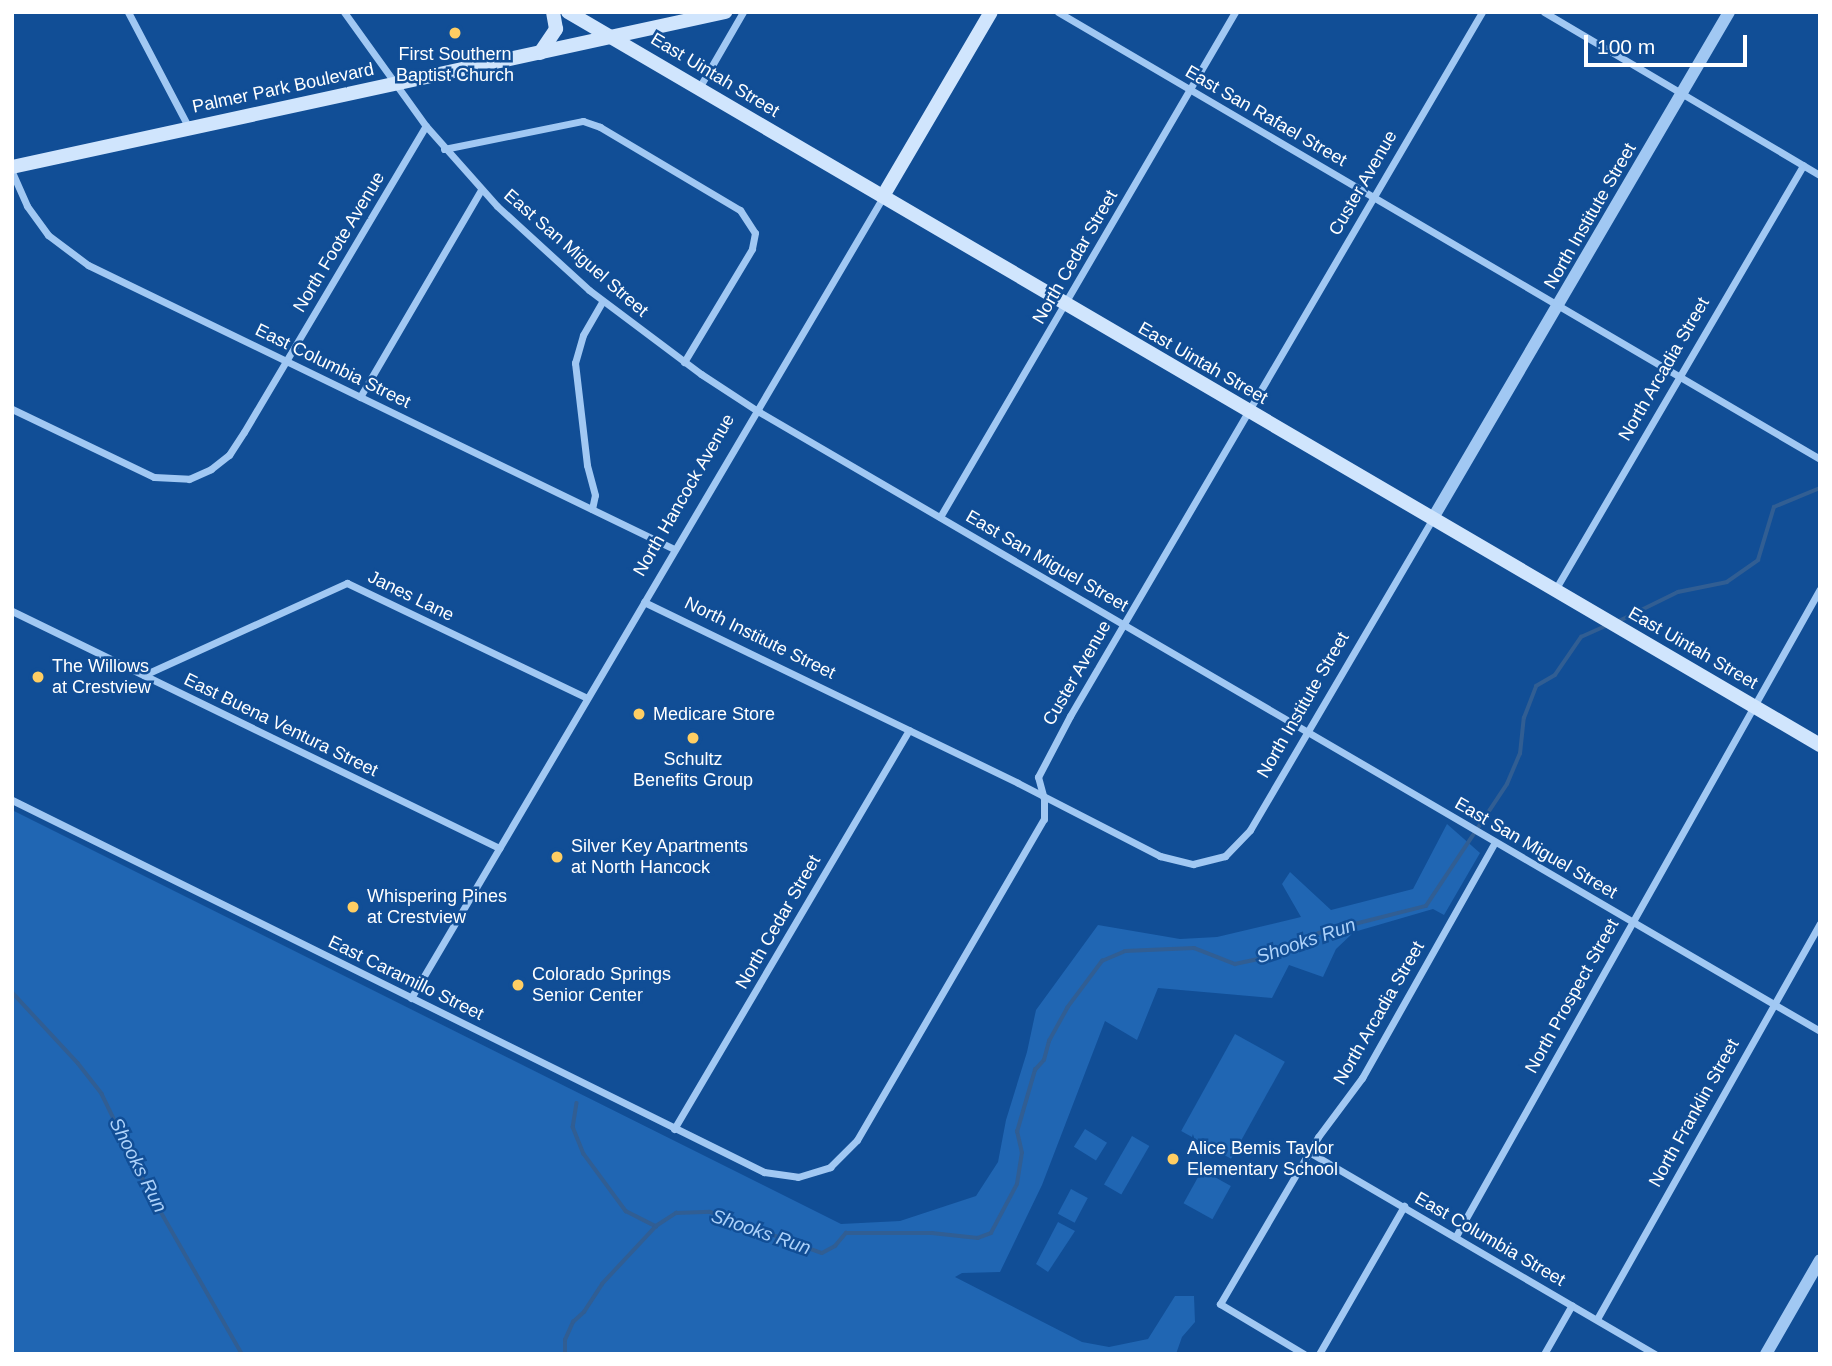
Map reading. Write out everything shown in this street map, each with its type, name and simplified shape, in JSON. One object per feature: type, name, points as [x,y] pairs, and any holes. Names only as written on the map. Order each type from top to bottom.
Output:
[{"type":"main road","points":[[540,53],[556,29],[553,12]]},
{"type":"main road","name":"East Uintah Street","points":[[568,12],[1820,745]]},
{"type":"main road","name":"Palmer Park Boulevard","points":[[12,167],[725,12]]},
{"type":"main road","name":"North Hancock Avenue","points":[[883,196],[991,12]]},
{"type":"street","points":[[128,12],[189,128]]},
{"type":"street","name":"East San Miguel Street","points":[[344,12],[426,126],[481,190],[553,259],[603,301],[684,362],[756,410],[1820,1031]]},
{"type":"street","points":[[699,88],[743,12]]},
{"type":"street","name":"East San Rafael Street","points":[[1059,12],[1820,459]]},
{"type":"street","name":"North Cedar Street","points":[[940,517],[1235,12]]},
{"type":"street","name":"Custer Avenue","points":[[788,1177],[808,1175],[830,1167],[857,1140],[1044,819],[1044,799],[1038,777],[1123,625],[1482,12]]},
{"type":"street","points":[[1544,12],[1820,174]]},
{"type":"street","name":"North Institute Street","points":[[644,602],[909,730],[1160,856],[1193,864],[1225,856],[1243,839],[1307,732],[1729,12]]},
{"type":"street","points":[[444,149],[583,121],[600,127],[740,209],[751,224],[755,242],[684,362]]},
{"type":"street","name":"North Foote Avenue","points":[[12,409],[154,477],[189,479],[211,469],[229,455],[426,126]]},
{"type":"street","name":"North Arcadia Street","points":[[1555,591],[1803,165]]},
{"type":"street","name":"East Columbia Street","points":[[12,172],[38,222],[72,256],[674,549]]},
{"type":"street","points":[[360,397],[481,190]]},
{"type":"street","name":"North Hancock Avenue","points":[[411,998],[883,196]]},
{"type":"street","points":[[592,509],[595,495],[587,465],[575,363],[583,335],[603,301]]},
{"type":"street","name":"Janes Lane","points":[[144,675],[347,583],[587,698]]},
{"type":"street","name":"North Prospect Street","points":[[1456,1236],[1820,589]]},
{"type":"street","name":"East Buena Ventura Street","points":[[12,611],[499,848]]},
{"type":"street","name":"North Cedar Street","points":[[674,1129],[909,730]]},
{"type":"street","name":"East Caramillo Street","points":[[12,800],[674,1129],[764,1172],[788,1177]]},
{"type":"street","name":"North Arcadia Street","points":[[1304,1354],[1220,1304],[1309,1152],[1362,1078],[1495,842]]},
{"type":"street","name":"North Franklin Street","points":[[1597,1319],[1820,923]]},
{"type":"street","name":"East Columbia Street","points":[[1309,1152],[1655,1354]]},
{"type":"street","points":[[1319,1354],[1404,1206]]},
{"type":"street","points":[[1766,1354],[1820,1260]]},
{"type":"street","points":[[1544,1354],[1572,1305]]},
{"type":"shaded area","points":[[12,810],[841,1224],[900,1221],[976,1196],[998,1162],[1006,1120],[1027,1052],[1036,1010],[1098,925],[1180,939],[1217,937],[1301,917],[1282,884],[1290,872],[1331,910],[1413,889],[1447,824],[1480,853],[1444,915],[1433,909],[1354,932],[1336,949],[1323,977],[1289,965],[1272,998],[1158,988],[1137,1040],[1105,1021],[1042,1185],[1000,1272],[962,1273],[955,1277],[1082,1342],[1109,1347],[1148,1339],[1175,1296],[1194,1296],[1195,1322],[1182,1337],[1176,1354],[12,1354]]},
{"type":"shaded area","points":[[1235,1034],[1285,1062],[1231,1159],[1181,1131]]},
{"type":"shaded area","points":[[1085,1129],[1107,1143],[1096,1161],[1074,1147]]},
{"type":"shaded area","points":[[1132,1136],[1149,1146],[1121,1194],[1104,1184]]},
{"type":"shaded area","points":[[1202,1170],[1231,1186],[1212,1219],[1184,1203]]},
{"type":"shaded area","points":[[1071,1189],[1088,1198],[1075,1223],[1058,1214]]},
{"type":"shaded area","points":[[1058,1222],[1075,1231],[1048,1272],[1036,1264]]},
{"type":"waterway","name":"Shooks Run","points":[[1617,622],[1678,592],[1727,582],[1758,560],[1774,507],[1820,488]]},
{"type":"waterway","name":"Shooks Run","points":[[565,1354],[565,1340],[573,1322],[584,1312],[602,1284],[656,1226],[676,1213],[710,1212],[822,1253],[835,1246],[846,1233],[932,1233],[978,1238],[991,1233],[1017,1184],[1022,1153],[1017,1132],[1035,1070],[1044,1060],[1049,1041],[1067,1008],[1102,961],[1125,951],[1194,948],[1235,964],[1272,956],[1319,933],[1426,906],[1507,784],[1520,754],[1524,718],[1536,686],[1555,675],[1581,637],[1606,626]]},
{"type":"waterway","name":"Shooks Run","points":[[12,992],[78,1063],[102,1094],[148,1189],[242,1354]]},
{"type":"waterway","name":"Shooks Run","points":[[577,1103],[573,1127],[584,1154],[626,1211],[656,1226]]},
{"type":"place","name":"First Southern Baptist Church","points":[[455,33]]},
{"type":"place","name":"The Willows at Crestview","points":[[38,677]]},
{"type":"place","name":"Medicare Store","points":[[639,714]]},
{"type":"place","name":"Schultz Benefits Group","points":[[693,738]]},
{"type":"place","name":"Silver Key Apartments at North Hancock","points":[[557,857]]},
{"type":"place","name":"Whispering Pines at Crestview","points":[[353,907]]},
{"type":"place","name":"Colorado Springs Senior Center","points":[[518,985]]},
{"type":"place","name":"Alice Bemis Taylor Elementary School","points":[[1173,1159]]}]
